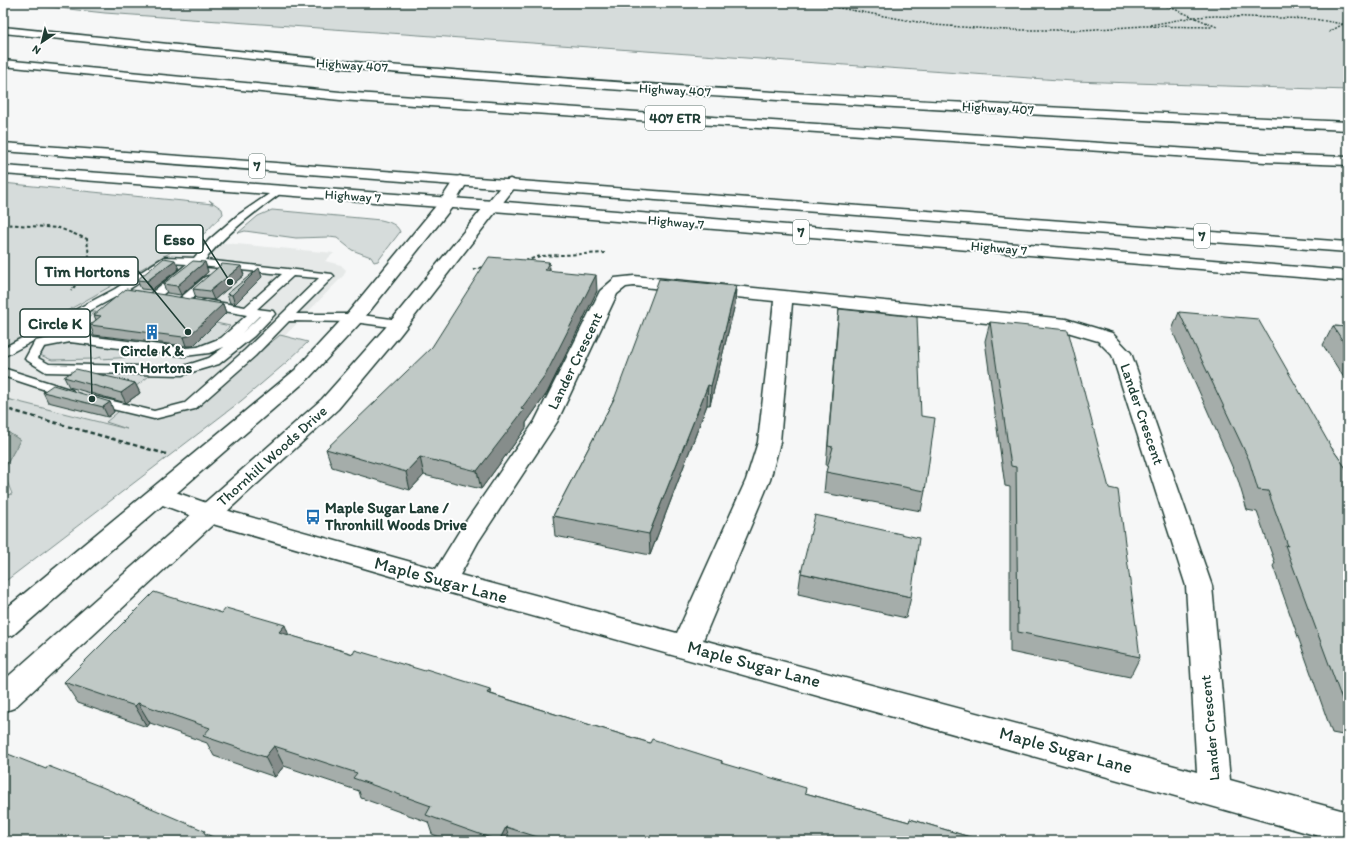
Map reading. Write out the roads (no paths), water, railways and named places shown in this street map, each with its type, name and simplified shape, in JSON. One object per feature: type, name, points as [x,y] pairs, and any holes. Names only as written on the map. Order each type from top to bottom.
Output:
[{"type":"main road","points":[[3,26],[70,37]]},
{"type":"main road","name":"Highway 407","points":[[3,30],[278,59],[632,87],[1117,115],[1348,126]]},
{"type":"main road","name":"Highway 407","points":[[3,63],[348,96],[1265,158],[1348,161]]},
{"type":"main road","name":"Highway 7","points":[[3,146],[1348,247]]},
{"type":"main road","name":"Highway 7","points":[[3,170],[493,206],[1348,276]]},
{"type":"main road","points":[[3,627],[161,495],[302,374],[354,318],[447,203],[460,181]]},
{"type":"main road","name":"Thornhill Woods Drive","points":[[3,699],[330,404],[399,324],[510,184]]},
{"type":"main road","name":"Lander Crescent","points":[[443,581],[469,536],[546,422],[609,291],[621,282],[634,281],[784,295],[1066,325],[1105,337],[1121,353],[1199,586],[1215,791]]},
{"type":"main road","points":[[686,646],[758,480],[769,442],[784,295]]},
{"type":"main road","name":"Maple Sugar Lane","points":[[161,495],[232,521],[443,581],[686,646],[1348,828]]},
{"type":"lane","points":[[154,296],[196,263],[213,242],[278,191]]},
{"type":"lane","points":[[3,353],[119,291],[168,259],[328,276],[250,353],[190,406],[154,415],[120,408],[3,372]]},
{"type":"lane","points":[[182,301],[226,265]]},
{"type":"lane","points":[[250,278],[261,269]]},
{"type":"lane","points":[[269,314],[250,333],[214,361],[182,371],[46,368],[31,359],[39,344],[70,338],[185,352],[202,352],[222,345],[251,312],[291,272]]},
{"type":"lane","points":[[119,291],[286,317],[354,318],[399,324]]},
{"type":"lane","points":[[217,306],[228,297]]},
{"type":"place","name":"Esso","points":[[230,282]]},
{"type":"place","name":"Circle K & Tim Hortons","points":[[152,332]]},
{"type":"place","name":"Tim Hortons","points":[[188,332]]},
{"type":"place","name":"Circle K","points":[[92,399]]},
{"type":"place","name":"Maple Sugar Lane / Thronhill Woods Drive","points":[[313,517]]}]
